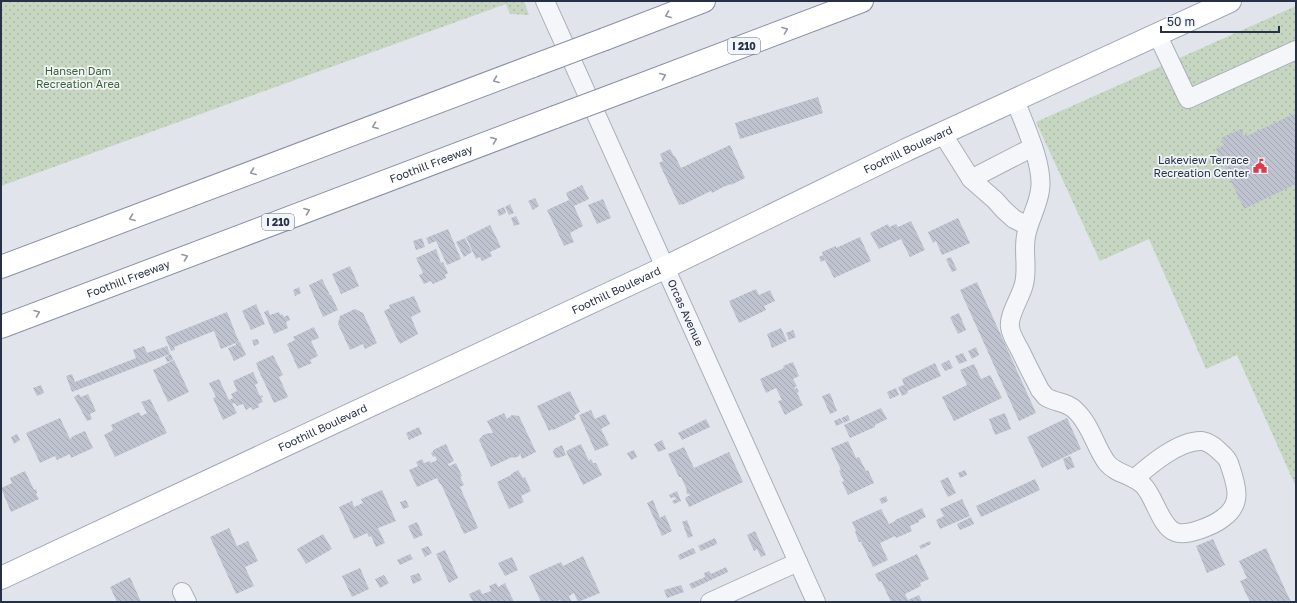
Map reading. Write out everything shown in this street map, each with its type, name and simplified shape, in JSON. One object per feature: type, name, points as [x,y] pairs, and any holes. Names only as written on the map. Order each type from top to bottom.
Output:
[{"type":"main road","points":[[1,268],[704,1]]},
{"type":"main road","name":"Foothill Freeway","points":[[1,327],[862,1]]},
{"type":"main road","name":"Foothill Boulevard","points":[[1,578],[664,268],[942,133],[1230,1]]},
{"type":"street","name":"Orcas Avenue","points":[[545,1],[664,268],[816,602]]},
{"type":"street","points":[[1157,34],[1188,99],[1296,50]]},
{"type":"street","points":[[1015,100],[1036,158],[1041,189],[1037,206],[1028,226],[1024,248],[1026,272],[1024,284],[1012,316],[1010,326],[1013,337],[1040,390],[1046,396],[1069,405],[1077,411],[1084,420],[1108,464],[1143,485],[1151,495],[1166,526],[1176,532],[1186,533],[1216,523],[1230,513],[1236,505],[1237,489],[1227,458],[1214,446],[1202,441],[1186,444],[1172,450],[1153,462],[1134,479]]},
{"type":"street","points":[[942,133],[971,179],[1014,219],[1028,226]]},
{"type":"street","points":[[971,179],[1032,147]]},
{"type":"street","points":[[710,602],[798,562]]},
{"type":"green space","name":"Hansen Dam Recreation Area","points":[[1,1],[524,1],[529,15],[510,14],[506,4],[1,186]]},
{"type":"green space","points":[[1296,6],[1296,487],[1237,355],[1206,369],[1149,239],[1100,261],[1036,122]]},
{"type":"building","points":[[818,97],[823,113],[740,139],[735,123]]},
{"type":"building","name":"Lakeview Terrace Recreation Center","points":[[1296,113],[1296,184],[1244,209],[1216,149],[1224,145],[1221,138],[1241,129],[1244,136],[1246,134],[1247,136]]},
{"type":"building","points":[[730,145],[745,178],[712,193],[711,191],[682,205],[679,205],[659,163],[663,161],[660,154],[670,149],[681,168]]},
{"type":"building","points":[[582,185],[589,199],[574,206],[583,226],[570,233],[574,242],[564,246],[547,210],[569,200],[566,193]]},
{"type":"building","points":[[535,198],[539,206],[533,210],[528,201]]},
{"type":"building","points":[[603,199],[611,218],[597,224],[588,205]]},
{"type":"building","points":[[510,204],[514,213],[509,215],[505,207]]},
{"type":"building","points":[[504,207],[506,213],[499,216],[497,210]]},
{"type":"building","points":[[516,216],[520,224],[514,226],[511,218]]},
{"type":"building","points":[[958,218],[970,243],[942,255],[936,241],[933,243],[928,232]]},
{"type":"building","points":[[911,221],[925,250],[910,257],[901,239],[879,249],[870,233],[888,224],[889,227],[896,224],[898,227]]},
{"type":"building","points":[[490,225],[501,247],[490,252],[492,256],[482,261],[480,257],[476,259],[466,237]]},
{"type":"building","points":[[448,229],[461,259],[447,265],[436,241],[429,244],[426,238]]},
{"type":"building","points":[[860,237],[871,261],[834,278],[825,260],[821,262],[819,257],[823,255],[822,252],[836,246],[836,248]]},
{"type":"building","points":[[422,238],[425,247],[416,250],[413,241]]},
{"type":"building","points":[[465,238],[472,252],[464,257],[456,242]]},
{"type":"building","points":[[436,249],[441,263],[443,262],[448,273],[445,275],[446,278],[433,284],[431,281],[424,284],[419,275],[423,273],[416,258]]},
{"type":"building","points":[[951,257],[957,270],[952,272],[946,259]]},
{"type":"building","points":[[350,266],[359,286],[341,294],[332,274]]},
{"type":"building","points":[[322,279],[338,310],[323,317],[309,285]]},
{"type":"building","points":[[977,282],[1036,413],[1019,421],[960,290]]},
{"type":"building","points":[[299,287],[301,293],[295,296],[293,290]]},
{"type":"building","points":[[756,289],[759,295],[770,290],[775,301],[764,306],[766,310],[739,323],[729,301]]},
{"type":"building","points":[[414,296],[421,312],[411,317],[418,334],[400,344],[384,311],[390,308],[389,305]]},
{"type":"building","points":[[256,304],[265,324],[251,330],[242,311]]},
{"type":"building","points":[[355,309],[363,313],[377,343],[365,349],[363,344],[350,350],[338,324],[340,316]]},
{"type":"building","points":[[268,310],[270,315],[279,312],[280,315],[282,314],[284,317],[288,315],[290,320],[286,322],[288,328],[274,334],[264,312]]},
{"type":"building","points":[[227,312],[246,355],[234,361],[228,348],[236,345],[236,343],[221,349],[214,331],[174,347],[175,350],[171,351],[165,337]]},
{"type":"building","points":[[959,313],[966,330],[958,334],[950,317]]},
{"type":"building","points":[[314,327],[319,338],[311,341],[318,356],[310,360],[312,363],[298,369],[287,344],[295,340],[293,337]]},
{"type":"building","points":[[781,328],[787,341],[772,348],[767,334]]},
{"type":"building","points":[[793,330],[796,337],[789,340],[786,333]]},
{"type":"building","points":[[258,339],[259,344],[254,346],[252,340]]},
{"type":"building","points":[[144,346],[147,353],[167,346],[170,354],[72,392],[66,376],[72,374],[75,382],[136,358],[133,350]]},
{"type":"building","points":[[976,347],[979,355],[972,359],[968,351]]},
{"type":"building","points":[[963,353],[967,361],[959,364],[955,356]]},
{"type":"building","points":[[171,354],[173,360],[167,362],[165,357]]},
{"type":"building","points":[[273,355],[283,375],[279,377],[288,397],[274,403],[256,363]]},
{"type":"building","points":[[174,360],[189,392],[168,402],[153,370]]},
{"type":"building","points":[[949,360],[953,368],[945,371],[941,364]]},
{"type":"building","points":[[793,362],[799,376],[793,379],[797,386],[794,388],[797,388],[799,392],[797,393],[803,405],[785,415],[778,401],[782,400],[776,388],[766,393],[760,379],[784,368],[783,366]]},
{"type":"building","points":[[935,363],[941,376],[907,391],[908,393],[902,396],[898,387],[904,385],[902,379]]},
{"type":"building","points":[[974,364],[981,379],[990,375],[1002,398],[954,421],[942,397],[967,385],[960,370]]},
{"type":"building","points":[[253,372],[258,383],[255,385],[260,396],[262,395],[263,397],[261,398],[263,402],[258,404],[259,407],[253,410],[251,407],[246,410],[243,404],[237,406],[235,403],[232,404],[237,413],[223,420],[213,398],[216,397],[209,383],[219,379],[229,400],[233,398],[231,394],[237,391],[233,381]]},
{"type":"building","points":[[41,385],[44,393],[37,396],[33,388]]},
{"type":"building","points":[[896,388],[899,395],[890,399],[887,392]]},
{"type":"building","points":[[570,391],[580,412],[574,416],[576,419],[549,431],[537,406]]},
{"type":"building","points":[[830,393],[837,411],[830,414],[822,396]]},
{"type":"building","points":[[79,394],[81,397],[88,394],[96,411],[90,414],[92,419],[87,421],[74,397]]},
{"type":"building","points":[[150,399],[167,433],[115,457],[104,435],[113,430],[111,425],[139,412],[141,416],[147,413],[141,402]]},
{"type":"building","points":[[881,408],[887,419],[875,425],[875,427],[850,438],[844,425]]},
{"type":"building","points":[[591,410],[595,419],[605,414],[610,424],[601,429],[609,445],[595,451],[579,415]]},
{"type":"building","points":[[504,413],[507,419],[512,415],[519,416],[536,452],[522,459],[520,453],[519,456],[514,458],[512,457],[491,467],[479,440],[483,435],[493,433],[487,421]]},
{"type":"building","points":[[1005,413],[1011,429],[995,435],[989,419]]},
{"type":"building","points":[[848,415],[850,420],[844,423],[841,418]]},
{"type":"building","points":[[60,418],[70,439],[72,438],[71,437],[85,431],[93,448],[71,458],[70,454],[57,460],[55,456],[40,463],[26,433]]},
{"type":"building","points":[[840,418],[843,423],[836,426],[834,421]]},
{"type":"building","points":[[1067,418],[1081,449],[1042,468],[1027,437]]},
{"type":"building","points":[[706,419],[710,427],[682,440],[678,433]]},
{"type":"building","points":[[419,427],[422,434],[409,440],[406,433]]},
{"type":"building","points":[[17,434],[20,440],[14,444],[11,437]]},
{"type":"building","points":[[662,440],[666,449],[658,452],[654,444]]},
{"type":"building","points":[[848,441],[856,458],[859,457],[866,471],[868,470],[874,483],[848,495],[842,482],[844,481],[839,471],[841,470],[831,448]]},
{"type":"building","points":[[446,444],[454,461],[448,464],[449,466],[456,463],[464,485],[460,487],[478,528],[464,534],[437,478],[417,487],[409,470],[418,466],[416,462],[422,459],[424,463],[430,461],[431,463],[437,460],[431,453],[433,450]]},
{"type":"building","points":[[581,444],[589,461],[591,459],[593,463],[596,463],[602,475],[583,485],[566,451]]},
{"type":"building","points":[[562,445],[566,455],[558,458],[555,457],[553,452],[554,449]]},
{"type":"building","points":[[684,447],[694,468],[729,452],[743,482],[689,507],[685,498],[690,495],[687,494],[687,490],[681,477],[679,477],[668,454]]},
{"type":"building","points":[[634,450],[637,457],[631,460],[627,453]]},
{"type":"building","points":[[1070,456],[1075,467],[1067,470],[1063,459]]},
{"type":"building","points":[[518,470],[523,478],[525,477],[531,491],[521,496],[524,502],[509,509],[497,482]]},
{"type":"building","points":[[965,470],[967,475],[960,478],[958,473]]},
{"type":"building","points":[[25,471],[34,490],[36,489],[36,494],[39,499],[11,512],[1,488],[12,483],[10,478]]},
{"type":"building","points":[[948,477],[956,493],[948,497],[940,481]]},
{"type":"building","points":[[1035,479],[1040,490],[981,517],[976,506]]},
{"type":"building","points":[[382,490],[396,521],[378,528],[385,543],[376,547],[371,536],[369,537],[367,533],[354,539],[339,507],[352,501],[354,507],[363,503],[361,499]]},
{"type":"building","points":[[677,491],[681,501],[674,504],[672,501],[676,499],[675,497],[671,498],[669,495]]},
{"type":"building","points":[[886,496],[888,501],[882,504],[879,499]]},
{"type":"building","points":[[962,499],[970,516],[940,529],[936,520],[944,516],[940,509]]},
{"type":"building","points":[[406,500],[409,507],[403,509],[400,502]]},
{"type":"building","points":[[653,500],[660,518],[665,515],[672,531],[662,536],[647,503]]},
{"type":"building","points":[[922,508],[926,517],[910,526],[912,531],[896,538],[895,536],[880,543],[888,560],[873,567],[861,542],[859,542],[852,522],[881,509],[889,524]]},
{"type":"building","points":[[971,517],[974,524],[960,530],[957,524]]},
{"type":"building","points":[[687,520],[693,536],[688,538],[682,522]]},
{"type":"building","points":[[417,522],[423,535],[414,539],[408,526]]},
{"type":"building","points":[[229,528],[237,546],[248,541],[258,561],[245,567],[254,586],[236,594],[210,537]]},
{"type":"building","points":[[755,531],[766,555],[761,557],[757,549],[754,551],[747,535]]},
{"type":"building","points":[[323,534],[332,549],[306,564],[297,549]]},
{"type":"building","points":[[715,538],[717,544],[701,551],[698,546]]},
{"type":"building","points":[[1213,539],[1225,565],[1207,573],[1196,546]]},
{"type":"building","points":[[930,541],[931,544],[921,549],[919,546]]},
{"type":"building","points":[[428,546],[432,553],[425,557],[421,549]]},
{"type":"building","points":[[693,548],[696,553],[680,560],[678,555]]},
{"type":"building","points":[[1266,548],[1291,602],[1250,602],[1240,581],[1247,578],[1239,561]]},
{"type":"building","points":[[445,550],[458,578],[449,583],[436,554]]},
{"type":"building","points":[[410,554],[413,559],[400,565],[397,560]]},
{"type":"building","points":[[917,554],[929,579],[920,583],[921,586],[905,594],[908,600],[919,595],[922,602],[891,602],[881,581],[879,582],[875,574]]},
{"type":"building","points":[[583,556],[600,593],[578,602],[574,593],[569,596],[571,601],[568,602],[561,602],[560,600],[555,602],[541,602],[529,576],[561,562],[563,566]]},
{"type":"building","points":[[512,557],[518,570],[505,576],[498,563]]},
{"type":"building","points":[[726,567],[728,572],[692,589],[689,584],[705,577],[704,573],[709,571],[711,574]]},
{"type":"building","points":[[360,568],[369,589],[352,597],[342,576]]},
{"type":"building","points":[[419,573],[422,580],[413,584],[410,576]]},
{"type":"building","points":[[384,575],[389,583],[380,588],[375,579]]},
{"type":"building","points":[[130,577],[141,602],[117,602],[110,587]]},
{"type":"building","points":[[496,583],[498,587],[505,583],[514,602],[473,602],[469,594],[480,589],[482,594],[491,591],[489,586]]},
{"type":"building","points":[[681,585],[684,592],[667,598],[664,590]]},
{"type":"place","name":"Lakeview Terrace Recreation Center","points":[[1260,166]]}]
